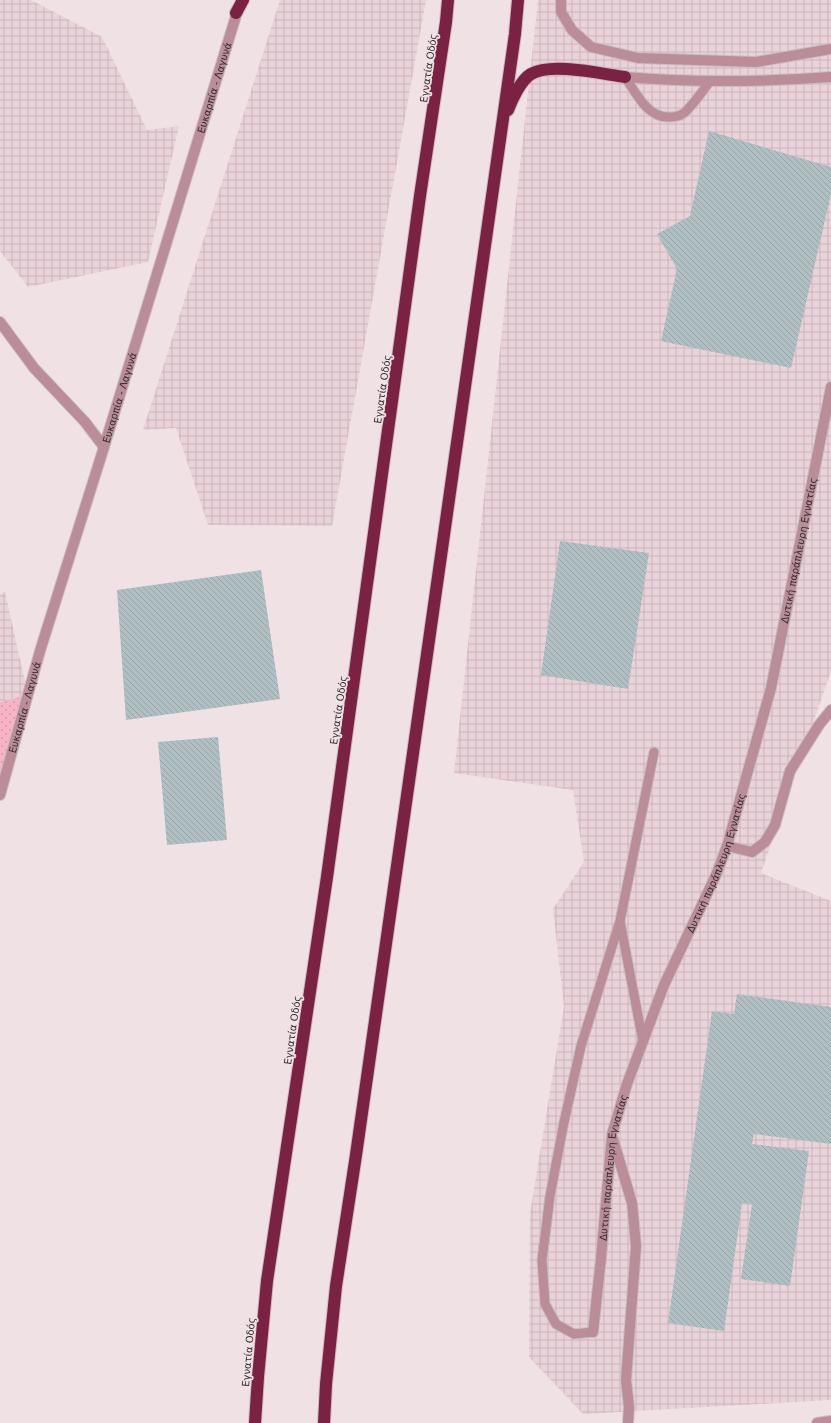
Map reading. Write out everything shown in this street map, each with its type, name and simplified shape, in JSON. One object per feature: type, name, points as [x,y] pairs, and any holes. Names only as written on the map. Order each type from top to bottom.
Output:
[{"type":"highway","points":[[236,13],[241,0]]},
{"type":"highway","name":"Εγνατία Οδός","points":[[255,1423],[267,1281],[327,877],[448,0]]},
{"type":"highway","points":[[324,1423],[326,1384],[336,1286],[356,1155],[515,34],[518,0]]},
{"type":"highway","points":[[500,134],[511,102],[520,87],[531,74],[544,70],[560,68],[625,78]]},
{"type":"street","points":[[561,0],[561,12],[572,30],[591,47],[638,58],[756,62],[831,49]]},
{"type":"street","name":"Ευκαρπία - Λαγυνά","points":[[0,795],[40,651],[104,448],[236,13]]},
{"type":"street","points":[[625,78],[670,81],[796,80],[831,78]]},
{"type":"street","points":[[0,322],[34,368],[85,422],[104,448]]},
{"type":"street","name":"Δυτική παράπλευρη Εγνατίας","points":[[593,1332],[612,1134],[627,1084],[664,985],[716,875],[727,846],[770,688],[831,387]]},
{"type":"street","points":[[727,846],[752,852],[765,842],[775,826],[790,771],[819,725],[831,710]]},
{"type":"street","points":[[612,1134],[632,1203],[636,1246],[626,1380],[629,1406],[628,1423]]},
{"type":"street","points":[[817,1423],[831,1421]]},
{"type":"lane","points":[[625,78],[650,110],[658,116],[666,118],[683,114],[710,81]]},
{"type":"lane","points":[[593,1332],[574,1334],[556,1324],[545,1304],[542,1260],[550,1196],[564,1122],[581,1046],[620,921],[654,752]]},
{"type":"lane","points":[[620,921],[643,1042]]},
{"type":"shaded area","points":[[0,0],[31,0],[102,37],[147,130],[179,126],[148,262],[28,287],[0,251]]},
{"type":"shaded area","points":[[280,0],[426,0],[332,526],[208,525],[176,428],[143,430]]},
{"type":"shaded area","points":[[538,0],[831,0],[831,671],[761,873],[831,901],[831,1400],[583,1414],[529,1357],[530,1213],[564,1007],[553,909],[584,862],[573,790],[454,773]]},
{"type":"shaded area","points":[[5,592],[28,695],[0,702],[0,594]]},
{"type":"shaded area","points":[[28,695],[0,795],[0,702]]},
{"type":"building","points":[[709,131],[831,167],[831,194],[791,368],[661,341],[677,269],[657,234],[690,216]]},
{"type":"building","points":[[560,541],[649,553],[628,689],[541,675]]},
{"type":"building","points":[[261,570],[280,699],[126,720],[117,590]]},
{"type":"building","points":[[218,737],[227,840],[167,845],[158,742]]},
{"type":"building","points":[[737,994],[831,1007],[831,1144],[754,1134],[752,1144],[809,1151],[790,1286],[741,1279],[752,1204],[742,1203],[724,1331],[668,1323],[712,1011],[734,1014]]}]
